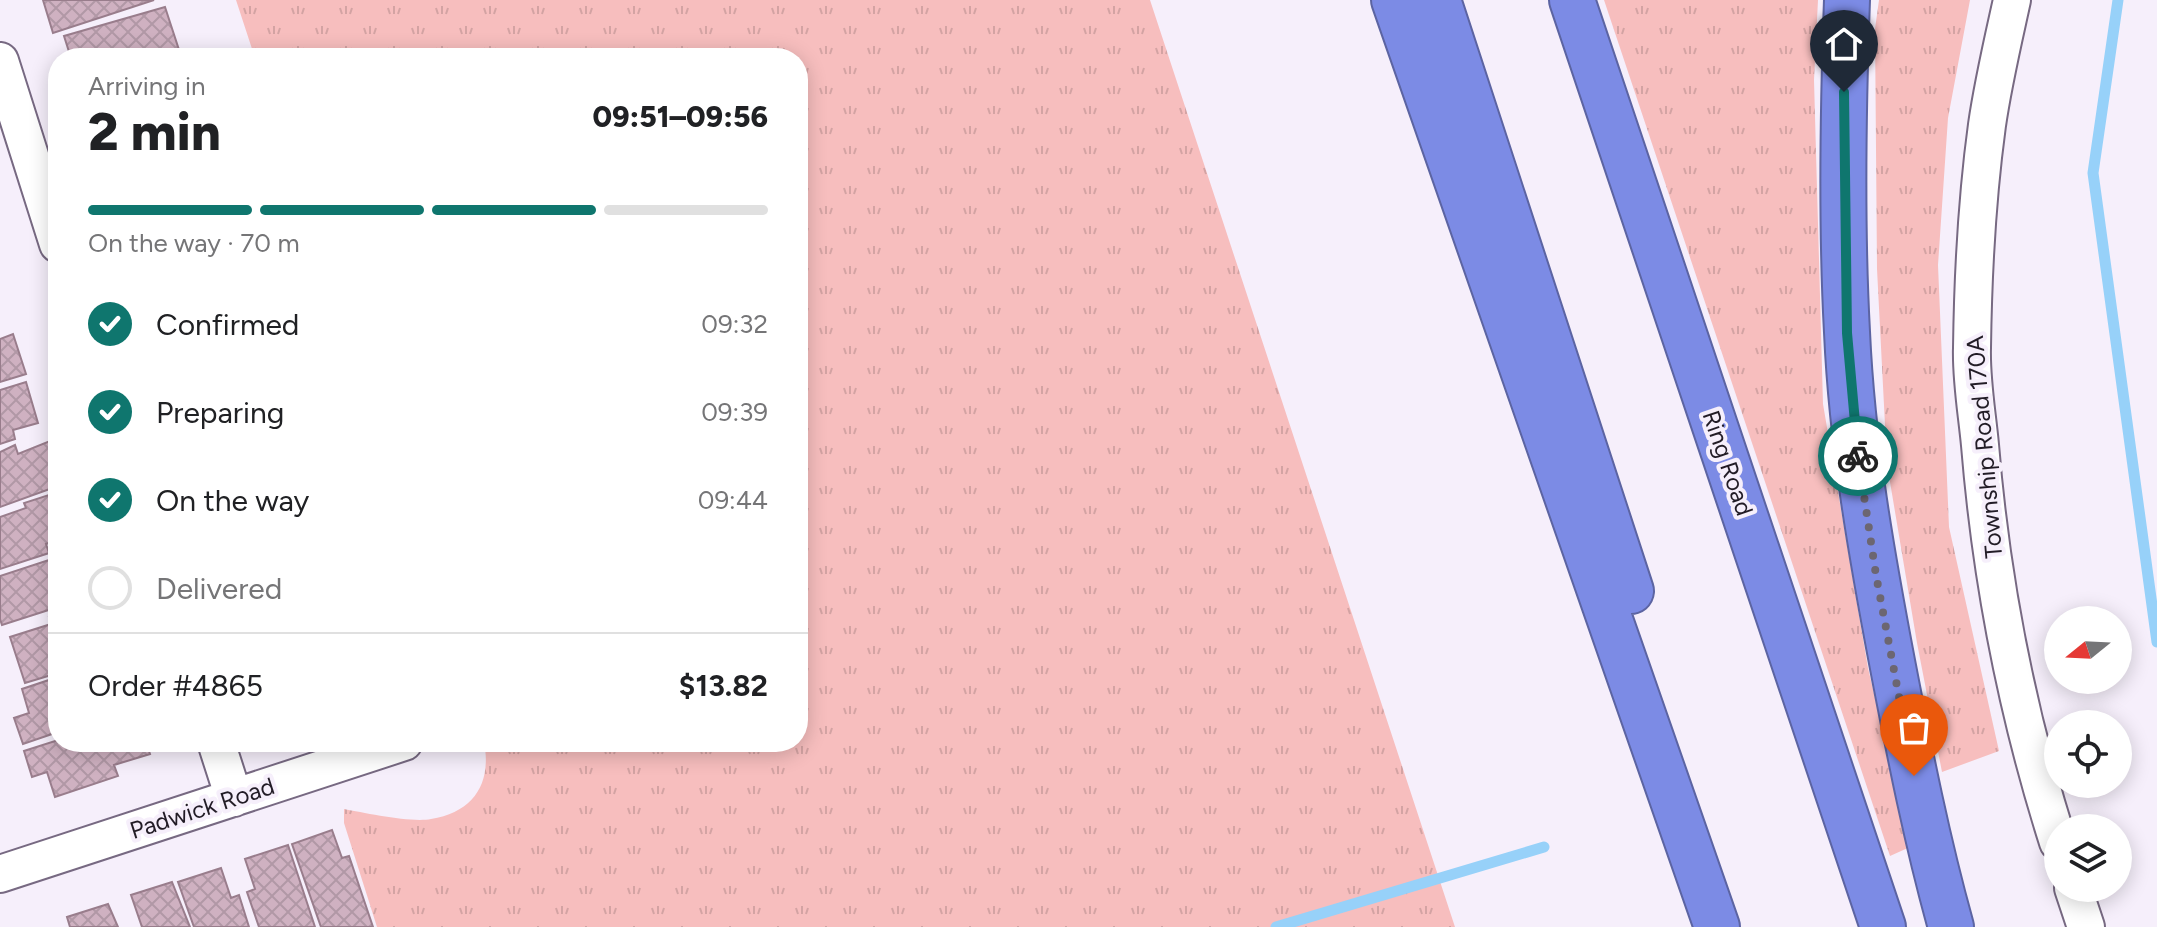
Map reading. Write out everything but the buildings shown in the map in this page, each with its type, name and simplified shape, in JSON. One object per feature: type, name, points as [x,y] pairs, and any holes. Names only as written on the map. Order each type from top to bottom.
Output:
[{"type":"highway","points":[[1394,0],[1717,927]]},
{"type":"highway","points":[[1438,0],[1741,927]]},
{"type":"highway","name":"Ring Road","points":[[1572,0],[1883,927]]},
{"type":"highway","points":[[1847,0],[1844,92],[1846,319],[1858,455],[1876,575],[1914,776],[1951,927]]},
{"type":"street","name":"Township Road 170A","points":[[2012,0],[1987,123],[1977,229],[1972,351],[1983,480],[1997,582],[2017,692],[2049,814]]},
{"type":"street","points":[[0,61],[48,212]]},
{"type":"street","points":[[219,752],[234,798]]},
{"type":"street","name":"Padwick Road","points":[[0,874],[374,752]]},
{"type":"street","points":[[2078,902],[2086,927]]},
{"type":"green space","points":[[236,0],[1150,0],[1455,927],[377,927],[344,823],[344,809],[412,820],[431,819],[459,810],[477,793],[482,783],[485,752],[808,752],[808,48],[252,48]]},
{"type":"green space","points":[[1604,0],[1818,0],[1814,80],[1823,404],[1868,668],[1910,847],[1890,856]]},
{"type":"green space","points":[[1879,0],[1970,0],[1948,118],[1938,265],[1949,527],[1999,751],[1942,772],[1887,464],[1877,269],[1875,29]]},
{"type":"waterway","points":[[2118,0],[2093,173],[2157,642]]},
{"type":"waterway","points":[[1276,927],[1544,847]]},
{"type":"way so far","points":[[1858,456],[1876,575],[1914,776]]},
{"type":"route","points":[[1844,92],[1847,333],[1858,456]]}]
